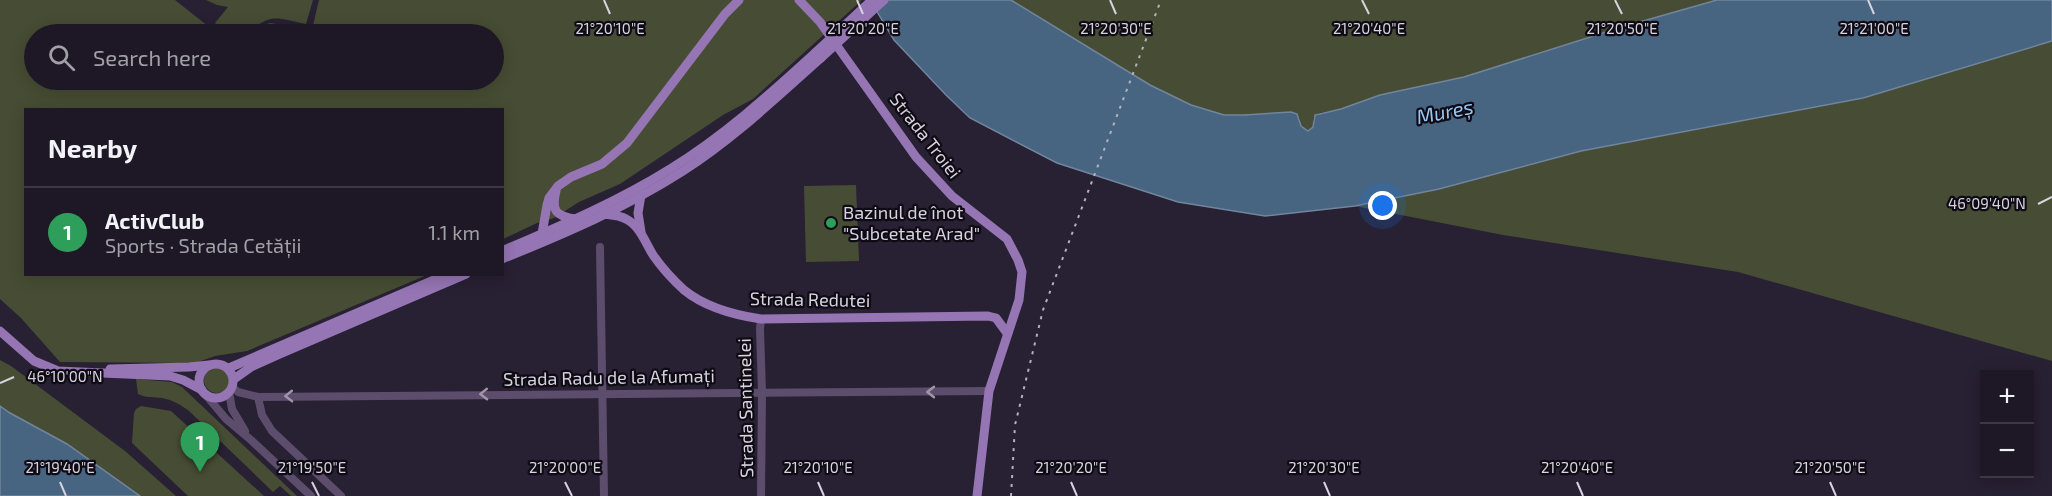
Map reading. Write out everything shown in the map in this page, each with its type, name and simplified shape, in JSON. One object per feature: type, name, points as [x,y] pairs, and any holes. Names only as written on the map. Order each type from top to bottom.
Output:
[{"type":"main road","points":[[542,234],[544,212],[549,198],[558,186],[571,177],[602,164],[627,143],[725,15],[740,0]]},
{"type":"main road","name":"Strada Troiei","points":[[799,0],[820,22],[932,176],[952,196],[1007,239],[1022,272],[1019,300],[989,391],[977,496]]},
{"type":"main road","points":[[504,258],[603,214],[683,171],[762,110],[872,0]]},
{"type":"main road","points":[[504,250],[575,219],[645,183],[706,144],[756,106],[884,0]]},
{"type":"main road","points":[[558,186],[555,210],[562,216],[575,219]]},
{"type":"main road","points":[[640,232],[638,213],[641,195]]},
{"type":"main road","points":[[603,214],[627,219],[640,232]]},
{"type":"main road","name":"Strada Redutei","points":[[640,232],[658,262],[684,290],[698,300],[727,312],[761,319],[988,316],[996,318],[1007,333]]},
{"type":"main road","points":[[71,373],[131,367],[189,368],[218,363],[229,368],[443,276]]},
{"type":"main road","points":[[0,331],[34,361],[58,371],[170,376],[218,398],[251,367],[461,276]]},
{"type":"main road","points":[[204,392],[199,382],[200,374],[209,365]]},
{"type":"main road","points":[[229,368],[232,386]]},
{"type":"street","points":[[600,247],[604,496]]},
{"type":"street","name":"Strada Santinelei","points":[[761,319],[761,496]]},
{"type":"street","points":[[232,386],[235,417],[251,440]]},
{"type":"street","name":"Strada Radu de la Afumați","points":[[232,386],[238,392],[258,397],[989,391]]},
{"type":"street","points":[[204,392],[226,419],[311,496]]},
{"type":"street","points":[[258,397],[262,415],[272,430],[341,496]]},
{"type":"green space","points":[[0,0],[175,0],[205,24],[24,24],[24,90],[504,90],[504,24],[313,24],[319,0],[862,0],[753,99],[723,115],[620,184],[579,202],[554,218],[537,223],[504,239],[504,108],[24,108],[24,276],[425,276],[247,351],[215,356],[195,363],[60,362],[21,318],[0,299]]},
{"type":"green space","points":[[206,0],[313,0],[306,24],[274,18],[259,24],[216,24],[228,7]]},
{"type":"green space","points":[[1011,0],[1717,0],[1622,27],[1464,77],[1380,95],[1341,109],[1319,113],[1313,118],[1313,127],[1308,131],[1301,126],[1299,117],[1291,112],[1223,115],[1191,105],[1150,85]]},
{"type":"green space","points":[[2052,41],[2052,361],[1738,272],[1503,235],[1355,206],[1439,189],[1581,151],[1863,98]]},
{"type":"green space","name":"Bazinul de înot \"Subcetate Arad\"","points":[[856,185],[859,261],[806,262],[804,186]]},
{"type":"green space","points":[[0,360],[125,451],[176,496],[140,496],[67,444],[0,406]]},
{"type":"green space","points":[[217,367],[226,371],[230,380],[226,389],[217,393],[208,389],[204,380],[208,371]]},
{"type":"green space","points":[[136,379],[172,382],[182,387],[297,496],[291,496],[280,486],[273,492],[183,407],[173,401],[138,394]]},
{"type":"green space","points":[[141,406],[171,411],[264,496],[188,496],[132,443],[134,413]]},
{"type":"water","name":"Mureș","points":[[870,0],[1011,0],[1150,85],[1191,105],[1224,115],[1291,112],[1297,114],[1301,126],[1308,131],[1313,127],[1315,115],[1341,109],[1380,95],[1464,77],[1622,27],[1717,0],[2052,0],[2052,41],[1863,98],[1581,151],[1439,189],[1355,206],[1265,216],[1178,202],[1057,163],[970,118],[894,40]]},
{"type":"water","points":[[0,406],[67,444],[140,496],[0,496]]},
{"type":"railway","points":[[1011,496],[1015,425],[1043,310],[1161,0]]},
{"type":"place","name":"Bazinul de înot \"Subcetate Arad\"","points":[[831,223]]},
{"type":"place","name":"ActivClub","points":[[200,472]]}]
